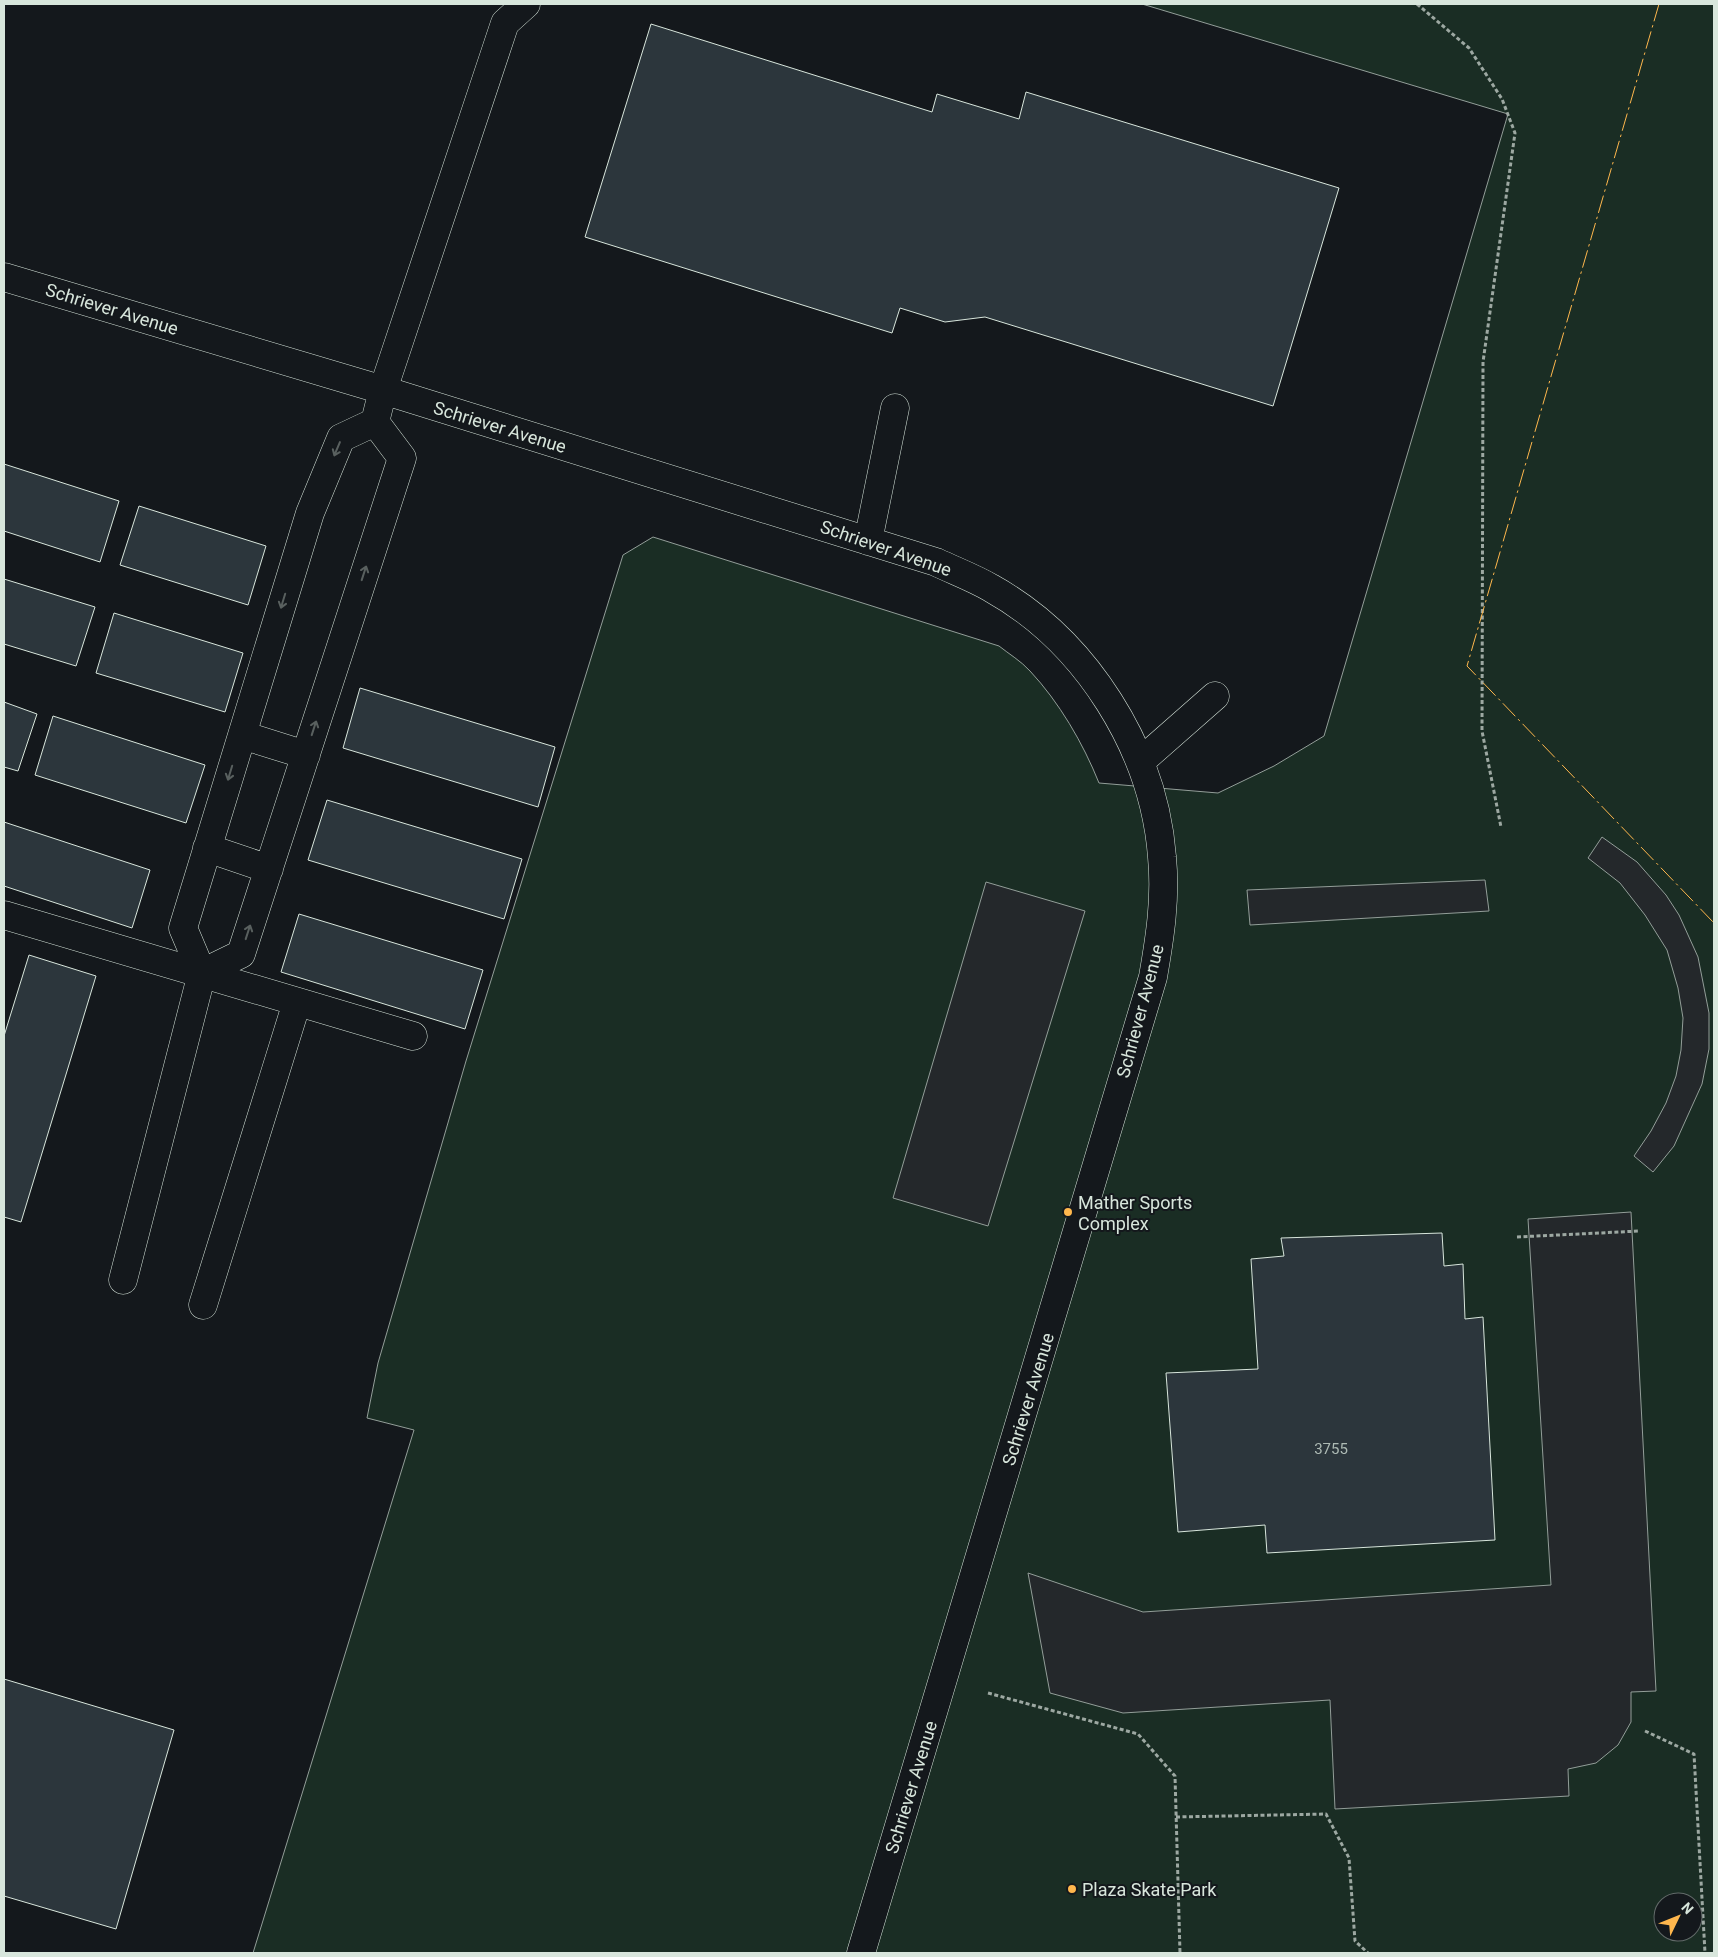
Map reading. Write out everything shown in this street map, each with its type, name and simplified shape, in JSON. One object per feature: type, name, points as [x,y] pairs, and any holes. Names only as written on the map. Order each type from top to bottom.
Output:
[{"type":"street","points":[[375,422],[383,390],[505,23],[526,4]]},
{"type":"street","name":"Schriever Avenue","points":[[4,277],[383,390],[936,562],[992,588],[1042,624],[1084,668],[1112,707],[1140,762],[1154,808],[1162,856],[1163,918],[1153,977],[861,1953]]},
{"type":"street","points":[[868,541],[895,408]]},
{"type":"street","points":[[123,1280],[202,973],[183,928],[310,513],[341,438],[375,422]]},
{"type":"street","points":[[202,973],[241,954],[402,458],[375,422]]},
{"type":"street","points":[[1140,762],[1216,696]]},
{"type":"street","points":[[242,734],[306,755]]},
{"type":"street","points":[[207,848],[269,869]]},
{"type":"street","points":[[4,915],[413,1036]]},
{"type":"street","points":[[203,1305],[297,1002]]},
{"type":"path","points":[[1417,4],[1469,48],[1502,99],[1516,133],[1483,362],[1482,731],[1501,827]]},
{"type":"path","points":[[1517,1237],[1640,1231]]},
{"type":"path","points":[[988,1693],[1138,1734],[1175,1776],[1180,1953]]},
{"type":"path","points":[[1645,1731],[1694,1754],[1705,1953]]},
{"type":"path","points":[[1176,1817],[1326,1814],[1349,1858],[1355,1941],[1368,1953]]},
{"type":"green space","name":"Mather Sports Complex","points":[[1142,4],[1714,4],[1714,1953],[253,1953],[414,1430],[367,1418],[378,1363],[466,1061],[623,555],[653,537],[999,646],[1026,667],[1051,696],[1078,738],[1099,783],[1218,793],[1274,766],[1324,736],[1508,114]]},
{"type":"shaded area","points":[[1602,837],[1637,862],[1666,895],[1679,915],[1698,957],[1709,1013],[1709,1049],[1702,1084],[1674,1146],[1653,1172],[1634,1156],[1651,1131],[1666,1103],[1676,1076],[1681,1050],[1683,1018],[1678,988],[1667,950],[1645,915],[1620,883],[1588,858]]},
{"type":"shaded area","points":[[1485,880],[1489,911],[1250,925],[1247,890]]},
{"type":"shaded area","points":[[986,882],[1085,911],[988,1226],[893,1198]]},
{"type":"shaded area","points":[[1631,1212],[1656,1691],[1631,1692],[1631,1722],[1618,1745],[1596,1763],[1568,1769],[1569,1796],[1335,1809],[1330,1700],[1123,1713],[1050,1693],[1028,1573],[1143,1612],[1551,1585],[1528,1219]]},
{"type":"building","points":[[651,24],[932,112],[937,94],[1019,119],[1026,92],[1339,188],[1273,406],[985,317],[945,322],[900,308],[892,333],[585,237]]},
{"type":"building","points":[[4,464],[119,501],[100,562],[4,531]]},
{"type":"building","points":[[139,506],[266,546],[248,605],[120,565]]},
{"type":"building","points":[[4,579],[95,607],[76,666],[4,644]]},
{"type":"building","points":[[114,613],[243,653],[225,712],[96,673]]},
{"type":"building","points":[[360,688],[555,747],[538,807],[343,748]]},
{"type":"building","points":[[4,702],[37,714],[18,771],[4,767]]},
{"type":"building","points":[[53,716],[205,765],[186,823],[35,775]]},
{"type":"building","points":[[327,800],[522,859],[504,919],[308,860]]},
{"type":"building","points":[[4,822],[150,870],[132,928],[4,886]]},
{"type":"building","points":[[299,914],[483,970],[465,1029],[281,972]]},
{"type":"building","points":[[29,955],[96,976],[21,1222],[4,1217],[4,1036]]},
{"type":"building","points":[[1442,1233],[1444,1266],[1463,1264],[1465,1319],[1483,1317],[1495,1540],[1267,1553],[1265,1525],[1178,1532],[1166,1373],[1258,1369],[1251,1259],[1284,1256],[1281,1238]]},
{"type":"building","points":[[4,1679],[174,1730],[116,1929],[4,1896]]},
{"type":"power","points":[[1659,4],[1467,666],[1714,923]]},
{"type":"place","name":"Mather Sports Complex","points":[[1068,1212]]},
{"type":"place","name":"Plaza Skate Park","points":[[1072,1889]]}]
